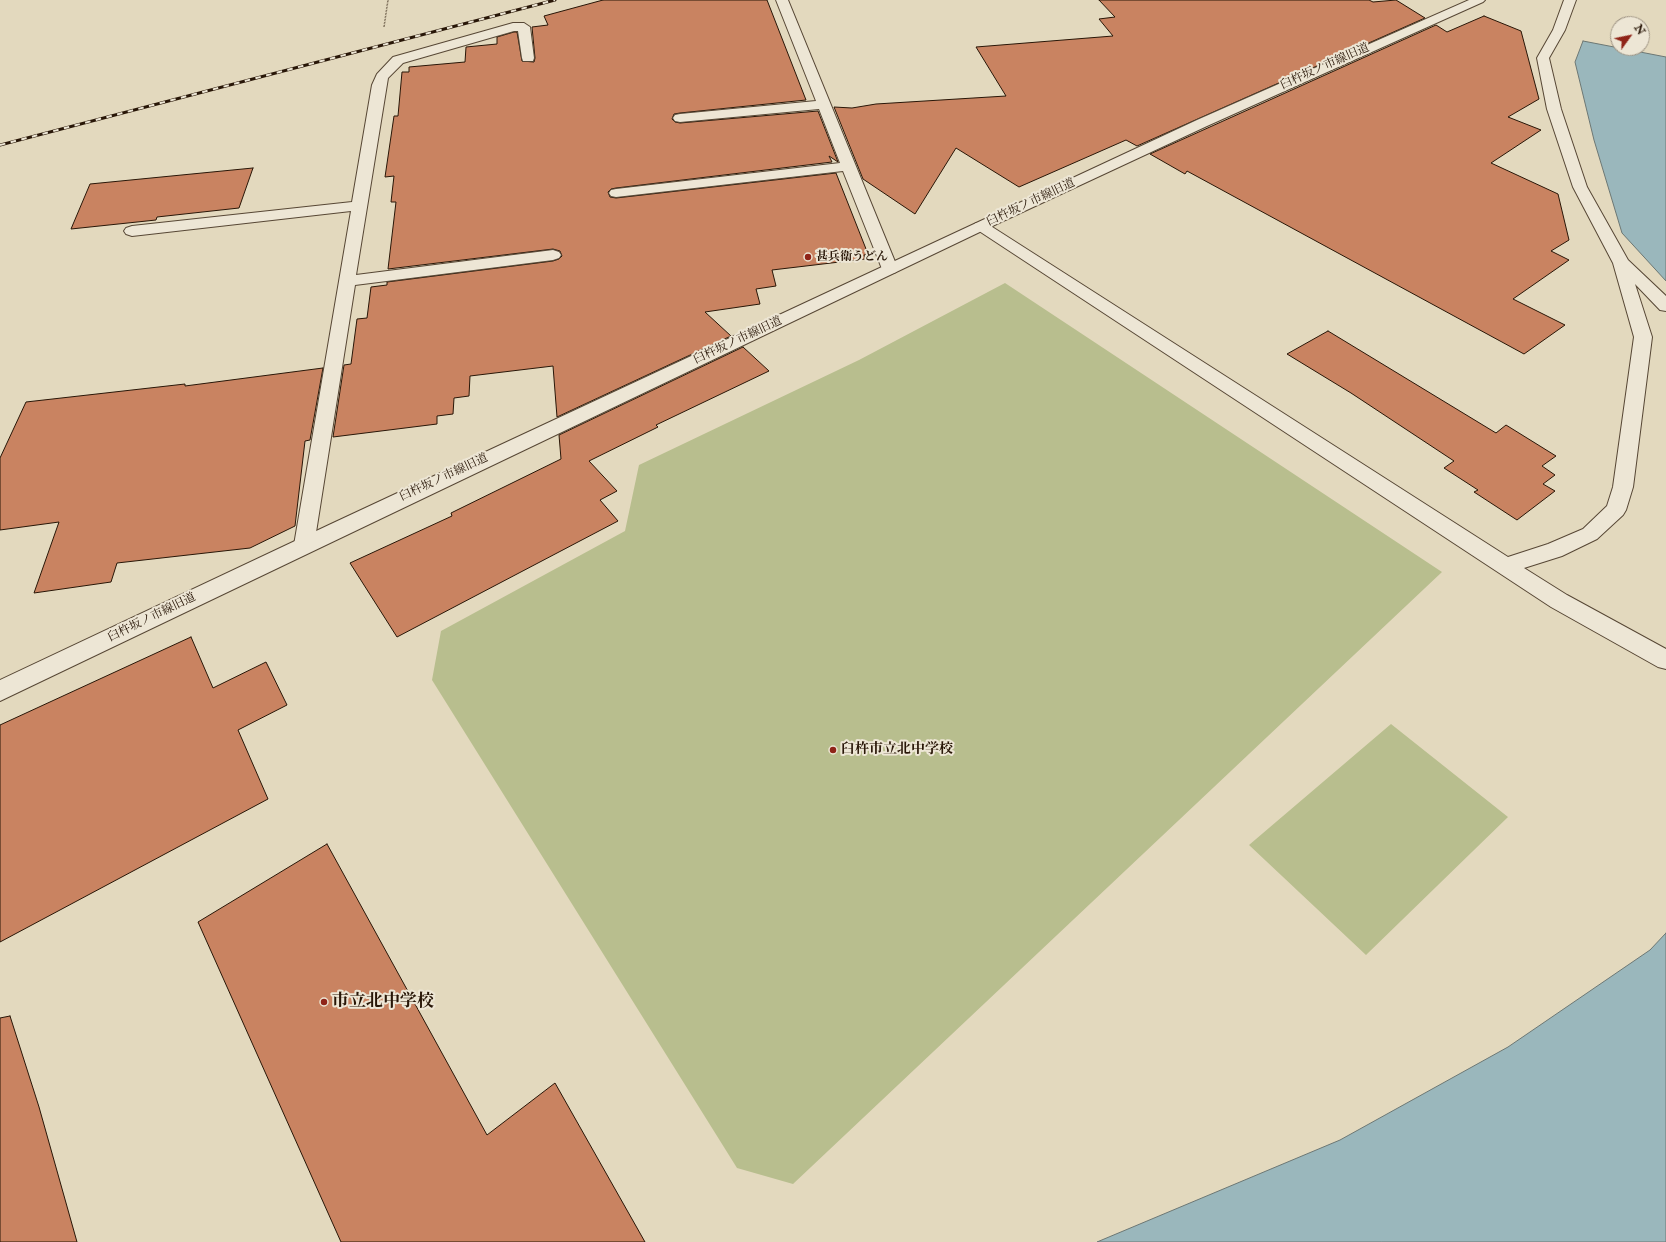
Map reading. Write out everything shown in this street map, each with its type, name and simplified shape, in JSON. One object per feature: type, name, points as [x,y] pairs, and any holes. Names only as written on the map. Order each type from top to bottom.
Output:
[{"type":"street","points":[[782,0],[890,269]]},
{"type":"street","name":"臼杵坂ノ市線旧道","points":[[0,691],[304,545],[981,226],[1202,123],[1479,0]]},
{"type":"street","points":[[1505,566],[1555,550],[1590,534],[1616,510],[1623,487],[1643,337],[1621,263],[1580,187],[1554,109],[1544,58],[1559,30],[1570,0]]},
{"type":"street","points":[[304,545],[378,85],[382,76],[394,63],[520,26],[524,27],[528,58]]},
{"type":"street","points":[[680,118],[824,104]]},
{"type":"street","points":[[616,193],[849,166]]},
{"type":"street","points":[[132,231],[359,206]]},
{"type":"street","points":[[981,226],[1559,601],[1666,660]]},
{"type":"street","points":[[347,281],[553,254]]},
{"type":"street","points":[[1621,263],[1652,290],[1666,306]]},
{"type":"path","points":[[384,27],[388,0]]},
{"type":"green space","points":[[1005,283],[1442,572],[793,1184],[737,1168],[432,680],[441,631],[625,531],[639,465],[859,360]]},
{"type":"green space","points":[[1391,724],[1508,817],[1366,955],[1249,845]]},
{"type":"water","points":[[1583,41],[1610,46],[1610,56],[1650,56],[1650,54],[1666,57],[1666,281],[1622,233],[1594,140],[1575,62]]},
{"type":"water","points":[[1666,933],[1666,1242],[1097,1242],[1340,1140],[1508,1047],[1650,950]]},
{"type":"building","points":[[603,0],[767,0],[806,100],[680,113],[674,114],[672,119],[675,122],[680,123],[818,111],[838,162],[829,156],[832,162],[616,188],[611,189],[608,192],[610,197],[616,198],[836,173],[868,254],[864,255],[865,259],[772,270],[776,286],[756,289],[760,304],[705,312],[731,336],[557,417],[553,366],[470,376],[469,396],[454,398],[453,414],[437,416],[437,424],[333,437],[344,365],[351,364],[357,319],[367,318],[371,287],[387,285],[387,282],[553,261],[562,256],[560,251],[553,249],[388,269],[396,202],[391,202],[394,176],[385,177],[394,116],[398,116],[402,72],[409,72],[409,67],[465,62],[466,47],[497,44],[497,37],[514,32],[517,32],[522,61],[534,62],[535,58],[532,27],[548,25],[544,16]]},
{"type":"building","points":[[1099,0],[1369,0],[1373,2],[1396,0],[1425,18],[1137,146],[1126,140],[1019,187],[956,148],[915,214],[863,179],[834,107],[852,108],[876,104],[1006,96],[976,47],[1113,36],[1099,19],[1115,17]]},
{"type":"building","points":[[1484,16],[1521,31],[1539,99],[1508,117],[1541,130],[1491,163],[1558,194],[1569,240],[1551,251],[1569,260],[1513,299],[1565,325],[1524,354],[1187,171],[1185,174],[1150,154],[1436,25],[1447,32]]},
{"type":"building","points":[[253,168],[239,208],[157,217],[156,220],[71,229],[90,184]]},
{"type":"building","points":[[1328,331],[1496,433],[1506,425],[1556,456],[1542,466],[1555,475],[1543,484],[1555,491],[1517,520],[1474,492],[1478,490],[1444,468],[1454,461],[1351,393],[1287,354]]},
{"type":"building","points":[[743,347],[769,371],[656,425],[658,427],[589,461],[617,491],[600,500],[618,521],[397,637],[350,563],[452,516],[451,513],[561,459],[559,435]]},
{"type":"building","points":[[323,368],[310,440],[305,441],[295,526],[250,548],[117,563],[111,582],[34,593],[59,522],[0,530],[0,458],[26,402],[185,384],[185,386]]},
{"type":"building","points":[[191,637],[213,688],[266,662],[287,705],[238,730],[268,799],[0,942],[0,725]]},
{"type":"building","name":"市立北中学校","points":[[327,844],[487,1135],[555,1083],[645,1242],[341,1242],[198,922]]},
{"type":"building","points":[[10,1016],[39,1107],[77,1242],[0,1242],[0,1018]]},
{"type":"railway","points":[[0,145],[555,0]]},
{"type":"place","name":"甚兵衛うどん","points":[[808,257]]},
{"type":"place","name":"臼杵市立北中学校","points":[[833,750]]},
{"type":"place","name":"市立北中学校","points":[[324,1002]]}]
